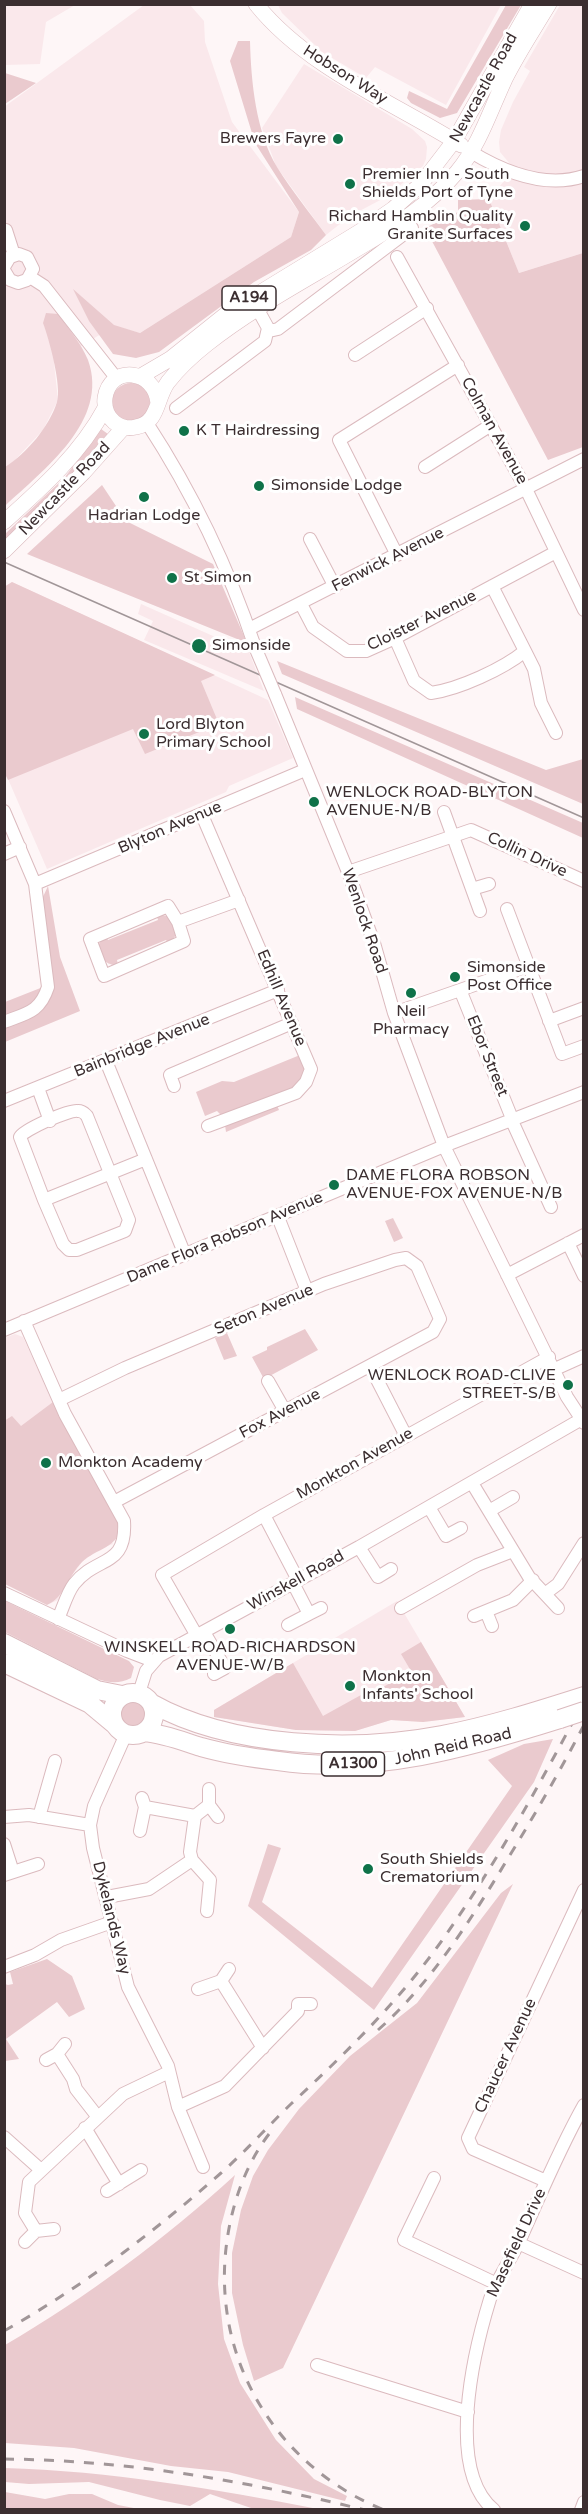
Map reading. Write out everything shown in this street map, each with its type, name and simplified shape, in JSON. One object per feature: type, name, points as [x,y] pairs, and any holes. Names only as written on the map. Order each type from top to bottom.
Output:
[{"type":"highway","name":"John Reid Road","points":[[4,1643],[97,1690],[138,1697],[191,1722],[249,1736],[291,1741],[366,1743],[407,1741],[557,1712],[584,1711]]},
{"type":"highway","points":[[4,1663],[90,1704],[120,1729],[138,1734],[144,1732],[153,1722],[154,1709],[138,1697],[113,1705],[112,1718],[120,1729]]},
{"type":"highway","name":"John Reid Road","points":[[144,1732],[169,1736],[227,1754],[315,1765],[378,1763],[429,1756],[489,1742],[557,1712],[584,1696]]},
{"type":"highway","points":[[191,1722],[235,1740],[314,1752],[315,1765]]},
{"type":"main road","name":"Hobson Way","points":[[256,4],[280,31],[305,51],[471,152]]},
{"type":"main road","name":"Newcastle Road","points":[[5,522],[72,456],[96,427],[105,408],[106,392],[117,379],[133,375],[141,376],[170,359],[230,311],[364,229],[393,209],[422,184],[448,137],[532,4]]},
{"type":"main road","name":"Newcastle Road","points":[[105,408],[109,417],[124,427],[138,427],[147,423],[152,418],[166,385],[178,370],[227,328],[384,233],[436,194],[457,172],[471,152],[506,77],[549,4]]},
{"type":"main road","points":[[141,376],[154,387],[158,403]]},
{"type":"main road","name":"Newcastle Road","points":[[4,551],[29,528],[124,427]]},
{"type":"street","points":[[471,152],[506,171],[539,179],[584,176]]},
{"type":"street","points":[[269,331],[278,329],[412,228]]},
{"type":"street","points":[[6,230],[14,255]]},
{"type":"street","points":[[14,255],[23,255],[30,260],[33,269],[30,277],[18,283],[5,273],[7,260],[14,255]]},
{"type":"street","name":"Colman Avenue","points":[[398,256],[526,489],[584,610]]},
{"type":"street","points":[[30,277],[44,286],[117,379]]},
{"type":"street","points":[[176,408],[265,341],[269,331],[257,308]]},
{"type":"street","points":[[355,355],[427,308]]},
{"type":"street","points":[[397,555],[339,440],[458,365]]},
{"type":"street","name":"Wenlock Road","points":[[147,423],[184,483],[249,629],[348,872],[374,943],[394,1013],[444,1146],[582,1421]]},
{"type":"street","points":[[425,467],[491,425]]},
{"type":"street","name":"Fenwick Avenue","points":[[249,629],[584,459]]},
{"type":"street","points":[[310,539],[335,587]]},
{"type":"street","name":"Cloister Avenue","points":[[301,604],[313,627],[347,651],[366,651],[395,638],[556,552]]},
{"type":"street","points":[[492,586],[534,669],[541,703],[556,733]]},
{"type":"street","points":[[395,638],[414,681],[431,693],[448,691],[514,660],[525,651]]},
{"type":"street","name":"Blyton Avenue","points":[[35,884],[305,770]]},
{"type":"street","points":[[4,811],[35,884],[48,987],[44,1000],[34,1010],[4,1022]]},
{"type":"street","points":[[444,812],[480,911]]},
{"type":"street","name":"Edhill Avenue","points":[[202,815],[311,1069],[306,1082],[296,1094],[208,1126]]},
{"type":"street","name":"Collin Drive","points":[[452,834],[471,830],[584,881]]},
{"type":"street","points":[[348,872],[452,834]]},
{"type":"street","points":[[4,854],[20,848]]},
{"type":"street","points":[[472,889],[489,884]]},
{"type":"street","points":[[178,922],[239,900]]},
{"type":"street","points":[[168,906],[178,922],[184,941],[104,976],[90,939],[168,906]]},
{"type":"street","points":[[507,909],[562,1054],[584,1046]]},
{"type":"street","points":[[394,1013],[461,992],[529,966]]},
{"type":"street","name":"Bainbridge Avenue","points":[[4,1101],[278,990]]},
{"type":"street","name":"Ebor Street","points":[[461,992],[512,1121],[551,1207]]},
{"type":"street","points":[[549,1021],[584,1008]]},
{"type":"street","points":[[174,1086],[170,1075],[292,1023]]},
{"type":"street","points":[[106,1060],[185,1255]]},
{"type":"street","points":[[38,1088],[50,1121]]},
{"type":"street","name":"Dame Flora Robson Avenue","points":[[4,1330],[444,1146],[584,1092]]},
{"type":"street","points":[[74,1111],[83,1112],[87,1116],[110,1173],[129,1224],[125,1231],[73,1251],[65,1248],[20,1137],[26,1130],[74,1111]]},
{"type":"street","points":[[44,1200],[146,1159]]},
{"type":"street","points":[[278,1217],[307,1291]]},
{"type":"street","points":[[507,1275],[584,1235]]},
{"type":"street","points":[[568,1243],[584,1276]]},
{"type":"street","name":"Seton Avenue","points":[[59,1400],[125,1368],[307,1291],[395,1260],[406,1258],[417,1266],[440,1319]]},
{"type":"street","name":"Fox Avenue","points":[[114,1503],[433,1332],[440,1319]]},
{"type":"street","points":[[24,1321],[59,1400],[124,1521],[125,1538],[119,1552],[87,1572],[74,1584],[58,1618]]},
{"type":"street","points":[[555,1369],[584,1356]]},
{"type":"street","name":"Monkton Avenue","points":[[201,1634],[162,1575],[264,1515],[549,1358]]},
{"type":"street","points":[[370,1366],[406,1436]]},
{"type":"street","points":[[268,1381],[285,1411]]},
{"type":"street","name":"Winskell Road","points":[[153,1661],[582,1421]]},
{"type":"street","points":[[472,1483],[513,1551],[533,1580],[558,1608]]},
{"type":"street","points":[[489,1511],[513,1497]]},
{"type":"street","points":[[429,1507],[446,1536],[461,1528]]},
{"type":"street","points":[[264,1515],[296,1582],[315,1611],[288,1625]]},
{"type":"street","points":[[546,1593],[558,1584],[584,1543]]},
{"type":"street","points":[[359,1547],[378,1577],[391,1569]]},
{"type":"street","points":[[401,1608],[477,1565],[513,1551]]},
{"type":"street","points":[[492,1626],[480,1614],[513,1600],[533,1580]]},
{"type":"street","points":[[4,1593],[153,1661],[146,1671],[138,1697]]},
{"type":"street","points":[[201,1634],[225,1668],[214,1674]]},
{"type":"street","name":"Dykelands Way","points":[[120,1729],[94,1806],[90,1824],[93,1848],[107,1898],[114,1940],[128,1987],[170,2073],[178,2107],[203,2167]]},
{"type":"street","points":[[39,1817],[55,1761]]},
{"type":"street","points":[[209,1789],[209,1805],[218,1817]]},
{"type":"street","points":[[140,1831],[143,1803],[195,1816]]},
{"type":"street","points":[[207,1911],[210,1880],[192,1860],[190,1852],[195,1816],[209,1805]]},
{"type":"street","points":[[4,1817],[29,1815],[90,1824]]},
{"type":"street","points":[[4,1844],[9,1874],[38,1864]]},
{"type":"street","points":[[107,1898],[149,1889],[192,1860]]},
{"type":"street","name":"Chaucer Avenue","points":[[546,2181],[473,2149],[468,2138],[584,1890]]},
{"type":"street","points":[[4,1967],[35,1955],[61,1940],[112,1922]]},
{"type":"street","points":[[198,1989],[221,1981],[229,1968]]},
{"type":"street","points":[[221,1981],[263,2048]]},
{"type":"street","points":[[286,1995],[298,2004],[311,2004]]},
{"type":"street","points":[[178,2107],[225,2086],[298,2011],[298,2004]]},
{"type":"street","points":[[46,2060],[61,2049],[76,2090],[97,2116]]},
{"type":"street","points":[[36,2231],[25,2214],[29,2182],[123,2094],[170,2073]]},
{"type":"street","name":"Masefield Drive","points":[[494,2510],[480,2496],[471,2475],[468,2412],[475,2357],[497,2284],[546,2181],[580,2119],[584,2105]]},
{"type":"street","points":[[85,2128],[119,2184]]},
{"type":"street","points":[[4,2137],[41,2170]]},
{"type":"street","points":[[107,2191],[141,2170]]},
{"type":"street","points":[[434,2178],[404,2240],[497,2284]]},
{"type":"street","points":[[25,2242],[36,2231],[54,2229]]},
{"type":"street","points":[[518,2243],[584,2273]]},
{"type":"street","points":[[318,2365],[468,2412]]},
{"type":"street","points":[[581,2510],[584,2502]]},
{"type":"shaded area","points":[[4,5],[75,5],[46,22],[40,64],[5,65]]},
{"type":"shaded area","points":[[144,5],[190,5],[204,21],[205,42],[232,122],[299,212],[291,237],[140,333],[114,326],[54,363],[58,400],[43,430],[14,461],[5,467],[4,107]]},
{"type":"shaded area","points":[[278,5],[501,5],[446,105],[375,67],[366,78],[322,52],[282,13]]},
{"type":"shaded area","points":[[506,5],[521,5],[457,113],[440,118],[411,103],[407,98],[409,91],[447,109]]},
{"type":"shaded area","points":[[560,5],[583,5],[583,253],[519,273],[489,199],[505,180],[510,164],[500,152],[499,142],[501,130],[513,102],[530,71],[524,67]]},
{"type":"shaded area","points":[[238,41],[250,41],[259,123],[270,153],[289,185],[326,235],[311,250],[254,282],[159,352],[136,358],[113,354],[89,321],[73,289],[114,325],[140,333],[291,237],[299,212],[255,143],[230,61]]},
{"type":"shaded area","points":[[304,64],[412,129],[425,141],[427,147],[423,166],[386,197],[350,216],[326,235],[276,166],[262,128]]},
{"type":"shaded area","points":[[5,73],[36,83],[5,104]]},
{"type":"shaded area","points":[[489,199],[519,273],[583,253],[583,447],[548,460],[425,228],[458,212],[458,200]]},
{"type":"shaded area","points":[[46,313],[58,314],[88,360],[92,382],[90,403],[81,424],[69,442],[37,477],[5,506],[5,467],[36,439],[49,421],[57,402],[58,385],[43,323]]},
{"type":"shaded area","points":[[131,383],[145,388],[150,402],[145,416],[131,421],[117,416],[112,402],[117,388]]},
{"type":"shaded area","points":[[101,429],[108,434],[85,465],[5,542],[5,534],[65,477]]},
{"type":"shaded area","points":[[102,485],[126,521],[213,564],[247,643],[27,554]]},
{"type":"shaded area","name":"Lord Blyton Primary School","points":[[12,582],[268,700],[293,758],[229,786],[226,792],[47,869],[5,772],[4,587]]},
{"type":"shaded area","points":[[12,582],[215,675],[201,681],[219,724],[145,754],[133,729],[8,780],[4,772],[4,587]]},
{"type":"shaded area","points":[[141,604],[249,652],[264,691],[144,640],[153,621],[138,614]]},
{"type":"shaded area","points":[[277,661],[546,770],[583,759],[583,804],[282,674]]},
{"type":"shaded area","points":[[295,697],[583,823],[583,838],[297,709]]},
{"type":"shaded area","points":[[48,886],[60,957],[80,1011],[5,1042],[5,1002],[43,987],[42,899]]},
{"type":"shaded area","points":[[156,913],[170,917],[176,935],[169,944],[166,940],[117,960],[118,965],[106,962],[100,952],[99,944],[105,934],[108,940],[158,920]]},
{"type":"shaded area","points":[[300,1055],[306,1071],[297,1087],[222,1116],[217,1111],[205,1116],[196,1092],[222,1081],[234,1082]]},
{"type":"shaded area","points":[[276,1103],[279,1110],[226,1132],[225,1125]]},
{"type":"shaded area","points":[[393,1218],[403,1238],[394,1242],[385,1221]]},
{"type":"shaded area","points":[[305,1329],[318,1350],[264,1379],[252,1357],[267,1350],[267,1347]]},
{"type":"shaded area","points":[[227,1333],[237,1356],[224,1360],[215,1338]]},
{"type":"shaded area","name":"Monkton Academy","points":[[15,1334],[23,1337],[113,1544],[99,1549],[82,1562],[58,1600],[47,1605],[5,1584],[4,1338]]},
{"type":"shaded area","name":"Monkton Academy","points":[[53,1402],[120,1525],[119,1532],[112,1543],[82,1562],[58,1597],[47,1605],[5,1584],[4,1421],[12,1416],[21,1426]]},
{"type":"shaded area","points":[[5,1601],[129,1661],[134,1667],[131,1678],[114,1682],[97,1679],[5,1632]]},
{"type":"shaded area","name":"Monkton Infants' School","points":[[397,1601],[465,1717],[423,1722],[391,1720],[355,1731],[296,1730],[214,1717],[214,1710]]},
{"type":"shaded area","points":[[421,1642],[465,1717],[423,1722],[391,1720],[355,1731],[296,1730],[214,1717],[214,1710],[293,1663],[323,1716],[361,1695],[364,1698],[411,1671],[401,1654]]},
{"type":"shaded area","points":[[133,1699],[139,1700],[147,1708],[147,1720],[139,1728],[133,1729],[127,1728],[119,1720],[118,1714],[119,1708],[127,1700]]},
{"type":"shaded area","points":[[553,1739],[534,1782],[374,2010],[248,1906],[268,1844],[281,1848],[262,1902],[372,1988],[512,1786],[488,1760],[524,1744]]},
{"type":"shaded area","points":[[513,1884],[283,2368],[254,2381],[243,2345],[232,2293],[232,2253],[241,2210],[253,2176],[268,2150],[299,2109],[350,2056],[417,2003],[501,1893]]},
{"type":"shaded area","points":[[47,1959],[72,1976],[85,2009],[69,2017],[57,2002],[6,2039],[19,2059],[5,2061],[5,1984],[13,1984],[10,1972]]},
{"type":"shaded area","points":[[235,2175],[221,2226],[218,2284],[224,2339],[240,2383],[276,2440],[314,2479],[347,2496],[345,2501],[228,2472],[171,2466],[74,2448],[5,2443],[5,2345],[36,2327],[124,2266],[181,2222]]},
{"type":"shaded area","points":[[4,2468],[84,2473],[162,2482],[318,2509],[254,2509],[210,2494],[190,2506],[89,2482],[29,2484],[5,2482]]},
{"type":"shaded area","points":[[5,2492],[45,2499],[69,2494],[92,2494],[118,2505],[139,2509],[5,2509]]},
{"type":"tram line","points":[[4,562],[584,818]]},
{"type":"railway","points":[[4,2331],[89,2277],[196,2195],[239,2156],[372,2025],[409,1983],[463,1911],[517,1822],[584,1701]]},
{"type":"railway","points":[[378,2030],[432,1972],[464,1928],[527,1827],[584,1725]]},
{"type":"railway","points":[[269,2134],[254,2157],[243,2181],[228,2234],[224,2278],[228,2321],[239,2362],[257,2400],[281,2434],[310,2465],[345,2490],[384,2510]]},
{"type":"railway","points":[[4,2459],[95,2463],[186,2474],[276,2490],[365,2510]]},
{"type":"place","name":"Brewers Fayre","points":[[338,139]]},
{"type":"place","name":"Premier Inn - South Shields Port of Tyne","points":[[350,184]]},
{"type":"place","name":"Richard Hamblin Quality Granite Surfaces","points":[[525,226]]},
{"type":"place","name":"K T Hairdressing","points":[[184,431]]},
{"type":"place","name":"Simonside Lodge","points":[[259,486]]},
{"type":"place","name":"Hadrian Lodge","points":[[144,497]]},
{"type":"place","name":"St Simon","points":[[172,578]]},
{"type":"place","name":"Simonside","points":[[199,646]]},
{"type":"place","name":"Lord Blyton Primary School","points":[[144,734]]},
{"type":"place","name":"WENLOCK ROAD-BLYTON AVENUE-N/B","points":[[314,802]]},
{"type":"place","name":"Simonside Post Office","points":[[455,977]]},
{"type":"place","name":"Neil Pharmacy","points":[[411,993]]},
{"type":"place","name":"DAME FLORA ROBSON AVENUE-FOX AVENUE-N/B","points":[[334,1185]]},
{"type":"place","name":"WENLOCK ROAD-CLIVE STREET-S/B","points":[[568,1385]]},
{"type":"place","name":"Monkton Academy","points":[[46,1463]]},
{"type":"place","name":"WINSKELL ROAD-RICHARDSON AVENUE-W/B","points":[[230,1629]]},
{"type":"place","name":"Monkton Infants' School","points":[[350,1686]]},
{"type":"place","name":"South Shields Crematorium","points":[[368,1869]]}]
